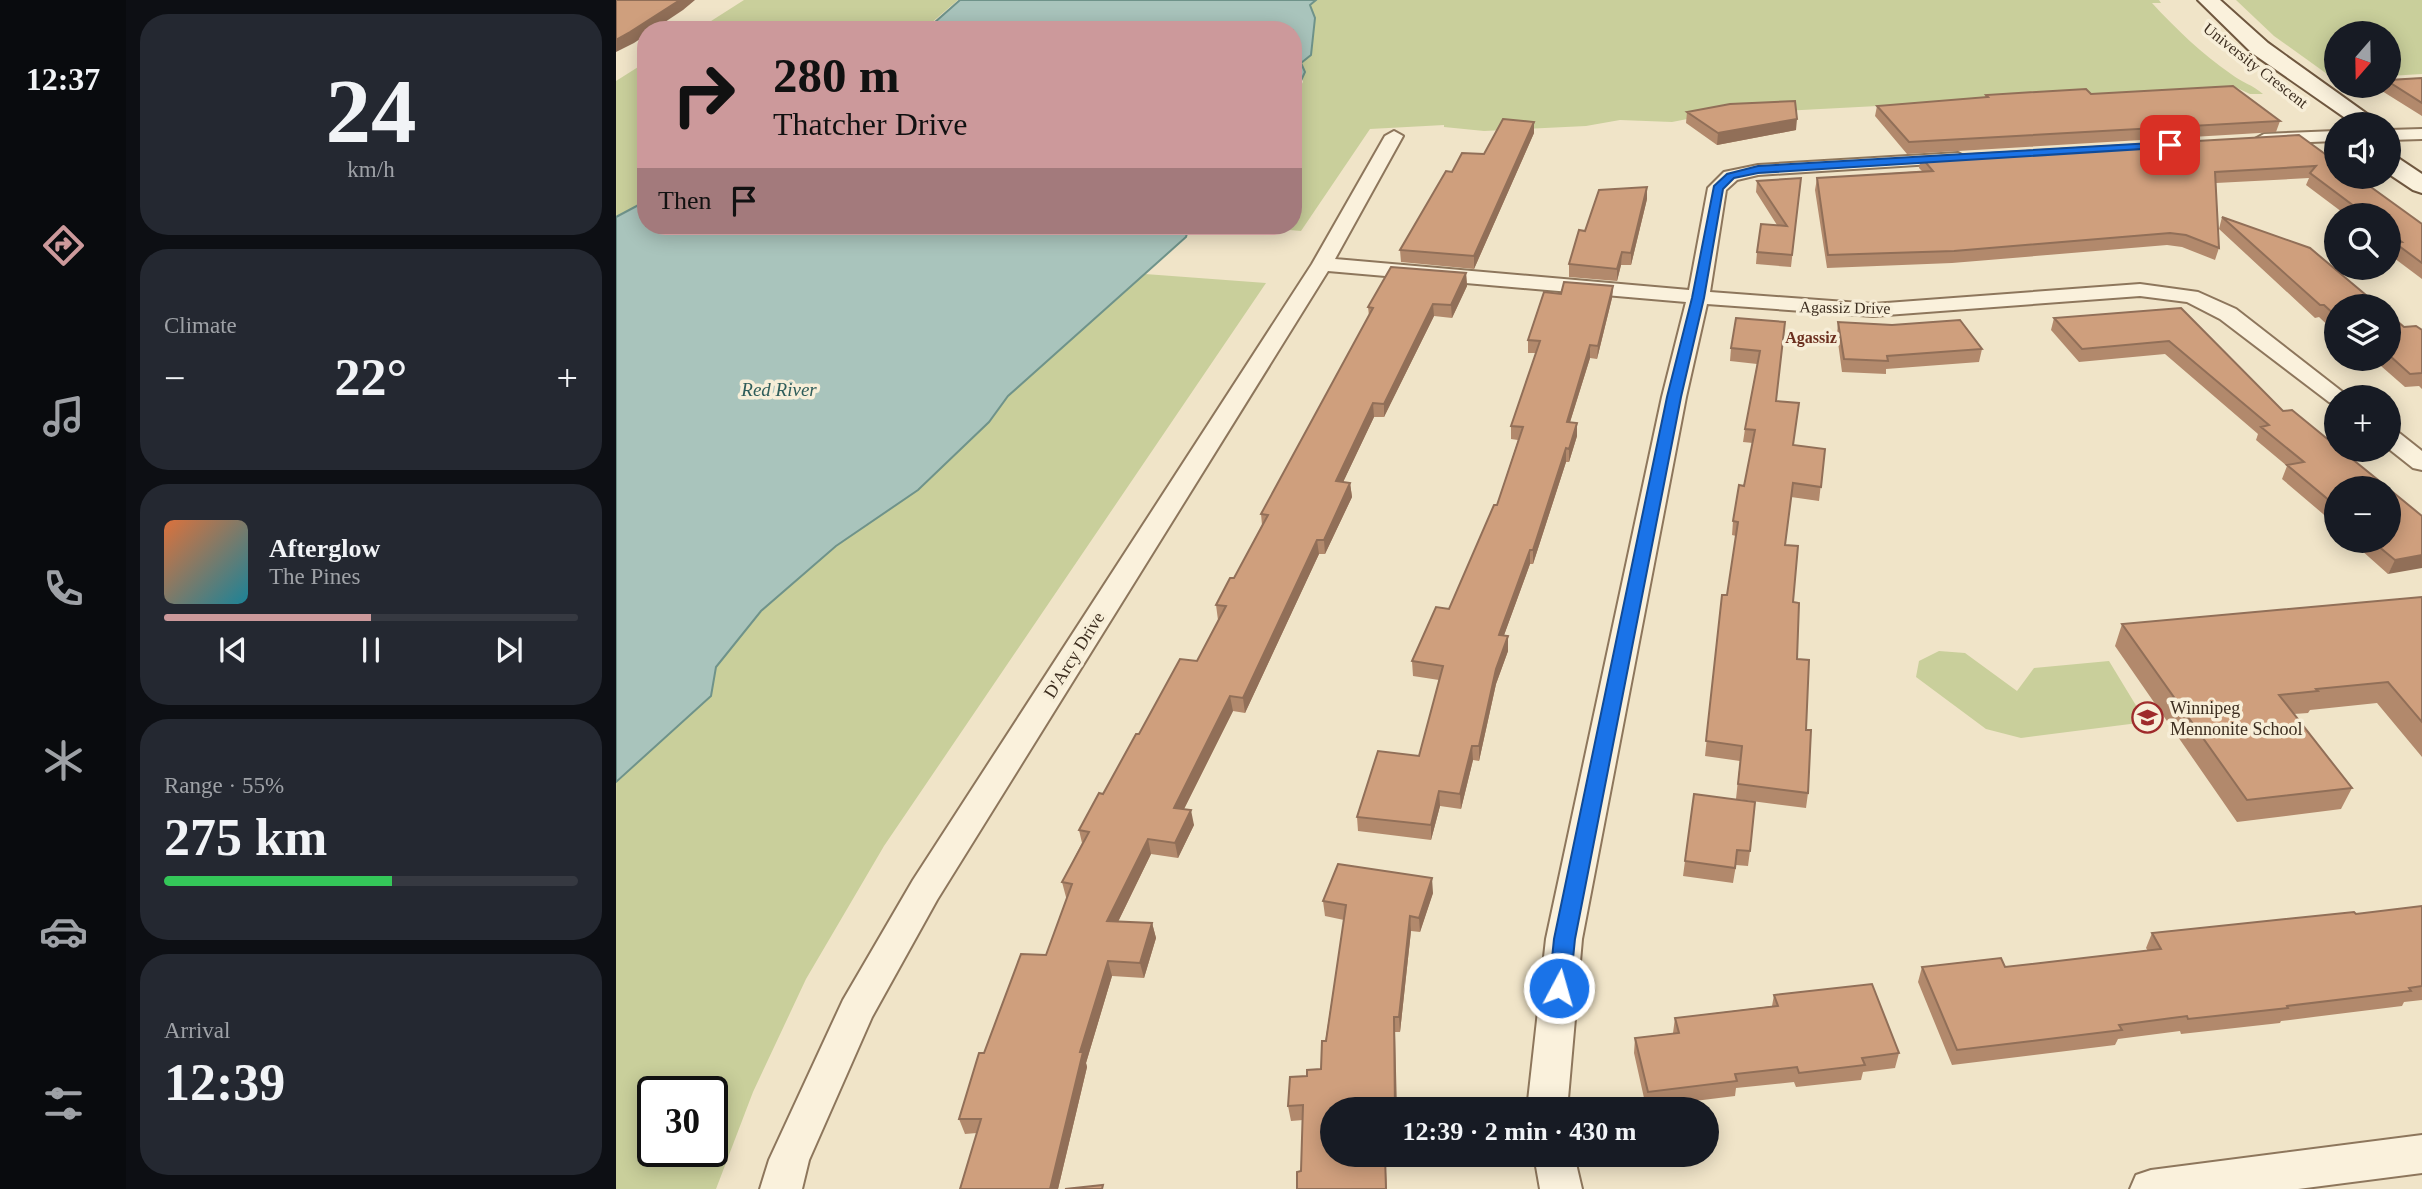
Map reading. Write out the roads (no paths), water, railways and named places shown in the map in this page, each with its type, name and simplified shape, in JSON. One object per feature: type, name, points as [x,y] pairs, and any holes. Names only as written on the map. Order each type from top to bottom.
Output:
[{"type":"main road","name":"University Crescent","points":[[2199,11],[2260,48],[2352,112]]},
{"type":"main road","name":"University Crescent","points":[[2224,43],[2324,117]]},
{"type":"main road","points":[[2401,145],[2422,160]]},
{"type":"main road","points":[[2401,171],[2422,186]]},
{"type":"street","points":[[2401,135],[2422,134]]},
{"type":"street","name":"D'Arcy Drive","points":[[781,1189],[789,1160],[856,1011],[925,890],[1322,264],[1394,136]]},
{"type":"street","points":[[2239,141],[2324,137]]},
{"type":"street","points":[[1548,1097],[1564,939],[1674,397],[1698,298],[1717,188],[1731,176],[1758,170],[1978,156]]},
{"type":"street","name":"Agassiz Drive","points":[[1322,264],[1698,298],[1873,310],[2140,290],[2165,291],[2190,296],[2228,314],[2324,387]]},
{"type":"street","points":[[2401,446],[2422,463]]},
{"type":"street","points":[[2151,1189],[2422,1154]]},
{"type":"street","points":[[1556,1167],[1561,1189]]},
{"type":"water","points":[[960,0],[1316,0],[1310,5],[1315,18],[1311,55],[1302,62],[1302,21],[936,21]]},
{"type":"water","name":"Red River","points":[[637,206],[637,235],[1187,235],[1008,396],[989,422],[918,490],[836,546],[761,611],[716,667],[711,696],[616,782],[616,217]]},
{"type":"place","name":"Winnipeg Mennonite School","points":[[2147,718]]},
{"type":"district","name":"Agassiz","points":[[1811,337]]}]
